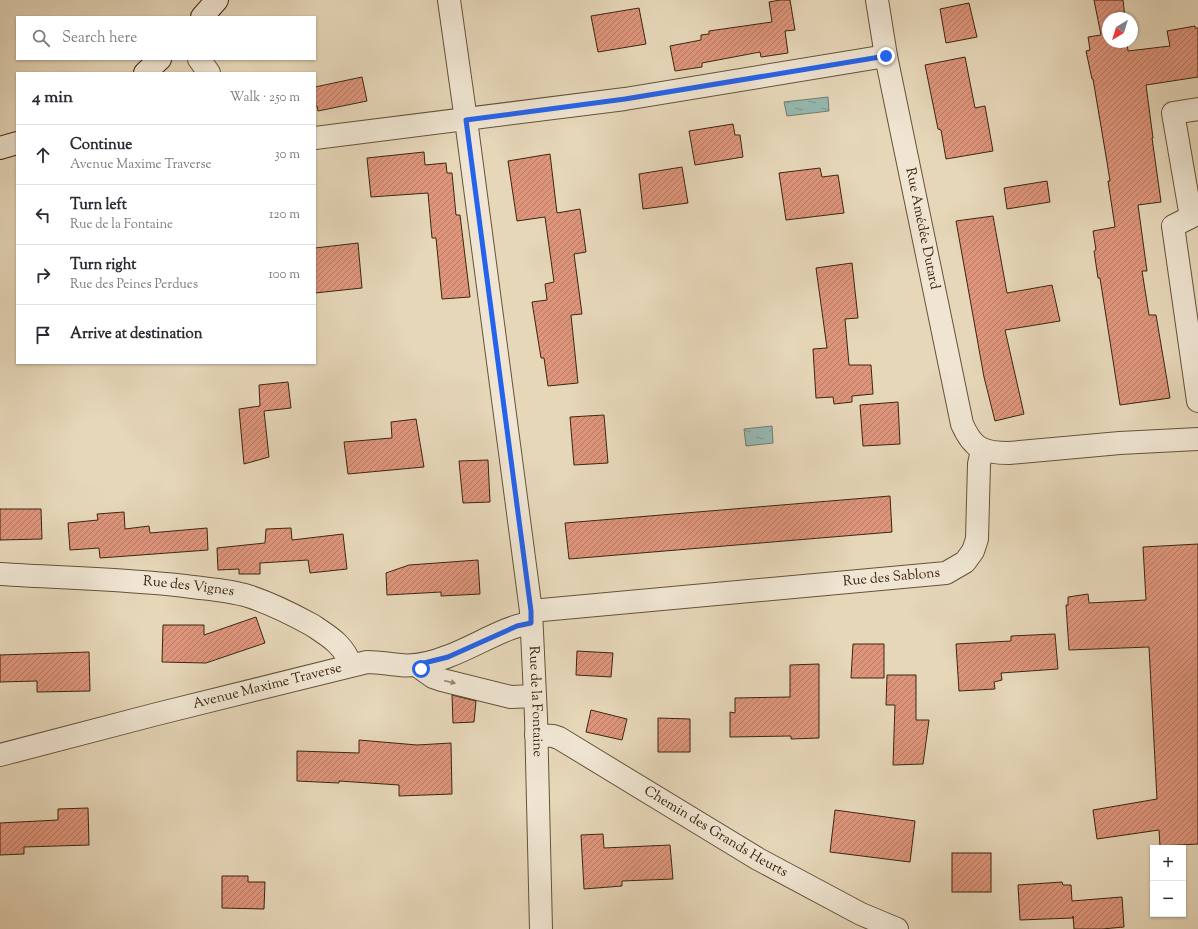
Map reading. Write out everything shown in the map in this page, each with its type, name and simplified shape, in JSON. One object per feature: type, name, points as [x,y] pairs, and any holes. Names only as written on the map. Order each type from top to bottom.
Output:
[{"type":"street","points":[[203,16],[217,0]]},
{"type":"street","name":"Rue de la Fontaine","points":[[449,0],[531,617],[542,929]]},
{"type":"street","name":"Rue Amédée Dutard","points":[[876,0],[886,56],[962,424],[967,436],[982,450]]},
{"type":"street","points":[[316,138],[625,99],[886,56]]},
{"type":"street","points":[[146,72],[159,60]]},
{"type":"street","points":[[200,60],[208,72]]},
{"type":"street","points":[[1198,108],[1173,113],[1191,217],[1173,226],[1198,401]]},
{"type":"street","points":[[0,148],[16,143]]},
{"type":"street","points":[[982,450],[992,453],[1009,454],[1120,443],[1198,439]]},
{"type":"street","name":"Rue des Sablons","points":[[531,617],[946,573],[965,562],[973,551],[977,539],[979,464],[982,450]]},
{"type":"street","name":"Rue des Vignes","points":[[0,574],[148,582],[225,591],[248,596],[299,618],[328,635],[340,645],[347,654],[351,665]]},
{"type":"street","name":"Avenue Maxime Traverse","points":[[0,755],[351,665],[367,662],[380,662],[400,666],[416,665],[448,657],[517,626],[531,617]]},
{"type":"street","points":[[416,665],[433,677],[442,680],[511,696],[534,696]]},
{"type":"street","name":"Chemin des Grands Heurts","points":[[536,735],[553,736],[559,738],[758,859],[861,914],[897,929]]},
{"type":"water","points":[[828,97],[829,111],[787,116],[784,102]]},
{"type":"water","points":[[772,426],[773,443],[746,446],[744,429]]},
{"type":"building","points":[[790,0],[795,30],[785,31],[788,53],[761,57],[760,52],[702,63],[702,67],[675,71],[670,46],[701,40],[701,35],[709,34],[709,31],[772,22],[769,2]]},
{"type":"building","points":[[1094,0],[1123,0],[1124,12],[1102,12],[1102,48],[1128,48],[1128,51],[1170,46],[1167,31],[1195,26],[1195,28],[1198,28],[1198,77],[1146,85],[1161,202],[1138,205],[1147,271],[1142,271],[1149,315],[1156,315],[1170,398],[1120,405],[1100,278],[1098,278],[1094,251],[1096,250],[1093,231],[1115,227],[1108,181],[1110,181],[1107,162],[1093,79],[1086,51],[1090,50],[1088,37],[1101,35]]},
{"type":"building","points":[[969,3],[977,37],[946,43],[940,9]]},
{"type":"building","points":[[639,8],[646,44],[598,52],[591,16]]},
{"type":"building","points":[[965,57],[975,108],[985,106],[993,151],[946,159],[941,130],[938,129],[925,65]]},
{"type":"building","points":[[362,77],[367,101],[318,111],[316,106],[316,87]]},
{"type":"building","points":[[733,124],[735,135],[740,135],[743,157],[695,165],[689,131]]},
{"type":"building","points":[[424,152],[425,165],[446,163],[447,173],[452,173],[456,215],[460,215],[470,297],[442,299],[436,238],[432,238],[428,193],[371,197],[367,158]]},
{"type":"building","points":[[550,154],[557,213],[580,209],[586,252],[574,254],[582,314],[571,315],[578,383],[548,386],[544,358],[541,358],[532,302],[547,300],[545,284],[554,282],[545,217],[517,221],[508,161]]},
{"type":"building","points":[[682,167],[688,203],[643,209],[639,174]]},
{"type":"building","points":[[820,168],[822,177],[838,175],[844,213],[786,220],[779,173]]},
{"type":"building","points":[[1047,181],[1050,202],[1007,209],[1004,188]]},
{"type":"building","points":[[993,216],[1007,293],[1052,285],[1060,321],[1005,330],[1024,414],[995,421],[984,377],[956,221]]},
{"type":"building","points":[[358,243],[362,288],[316,293],[316,248]]},
{"type":"building","points":[[852,263],[858,318],[845,319],[849,365],[871,365],[873,394],[852,396],[852,402],[834,404],[833,397],[816,398],[813,349],[827,348],[816,268]]},
{"type":"building","points":[[288,382],[291,408],[264,411],[269,457],[244,464],[239,409],[260,406],[259,385]]},
{"type":"building","points":[[898,402],[900,444],[863,446],[860,405]]},
{"type":"building","points":[[604,415],[608,463],[574,465],[570,417]]},
{"type":"building","points":[[416,419],[424,467],[348,474],[344,442],[392,438],[391,422]]},
{"type":"building","points":[[488,460],[490,502],[463,503],[459,461]]},
{"type":"building","points":[[890,496],[892,532],[569,559],[565,523]]},
{"type":"building","points":[[0,509],[41,509],[42,539],[0,540]]},
{"type":"building","points":[[124,512],[125,529],[149,526],[150,533],[207,528],[208,550],[100,558],[99,548],[70,550],[68,523],[98,520],[97,514]]},
{"type":"building","points":[[291,528],[292,540],[343,534],[347,569],[310,573],[308,560],[260,563],[260,574],[239,574],[239,569],[218,570],[217,548],[265,543],[266,529]]},
{"type":"building","points":[[1198,544],[1198,844],[1160,845],[1159,830],[1097,839],[1093,810],[1157,799],[1149,647],[1069,650],[1066,605],[1068,605],[1068,597],[1088,594],[1089,603],[1146,600],[1143,547]]},
{"type":"building","points":[[478,560],[480,594],[441,596],[441,592],[387,595],[386,573],[409,565]]},
{"type":"building","points":[[256,617],[265,643],[206,663],[162,662],[163,625],[204,625],[204,635]]},
{"type":"building","points":[[1055,634],[1058,669],[1001,673],[1002,680],[994,682],[995,689],[959,691],[956,644],[1011,641],[1011,636]]},
{"type":"building","points":[[853,644],[884,644],[884,678],[851,678]]},
{"type":"building","points":[[577,651],[613,653],[611,677],[576,675]]},
{"type":"building","points":[[89,652],[90,691],[37,692],[37,681],[0,682],[0,655]]},
{"type":"building","points":[[819,664],[819,738],[791,739],[791,736],[730,737],[730,712],[735,713],[735,698],[790,697],[790,665]]},
{"type":"building","points":[[887,675],[916,675],[916,720],[929,720],[923,764],[893,765],[895,705],[886,705]]},
{"type":"building","points":[[452,695],[476,701],[474,722],[453,723]]},
{"type":"building","points":[[591,710],[627,719],[622,740],[586,732]]},
{"type":"building","points":[[658,718],[690,719],[690,752],[658,752]]},
{"type":"building","points":[[359,740],[417,745],[451,743],[452,794],[399,796],[399,785],[339,781],[339,783],[297,781],[297,751],[359,753]]},
{"type":"building","points":[[88,808],[89,845],[24,847],[24,854],[0,855],[0,823],[58,820],[58,809]]},
{"type":"building","points":[[835,810],[915,821],[910,862],[830,852]]},
{"type":"building","points":[[603,834],[604,848],[670,845],[673,879],[622,881],[622,886],[584,889],[581,835]]},
{"type":"building","points":[[952,853],[991,853],[991,892],[952,892]]},
{"type":"building","points":[[222,876],[248,876],[248,882],[265,882],[264,909],[222,908]]},
{"type":"building","points":[[1062,882],[1063,885],[1071,885],[1072,901],[1122,897],[1124,927],[1074,929],[1073,916],[1073,918],[1020,920],[1018,885]]},
{"type":"route","points":[[421,669],[416,665],[448,657],[517,626],[531,623],[531,611],[466,120],[625,99],[886,56]]}]
